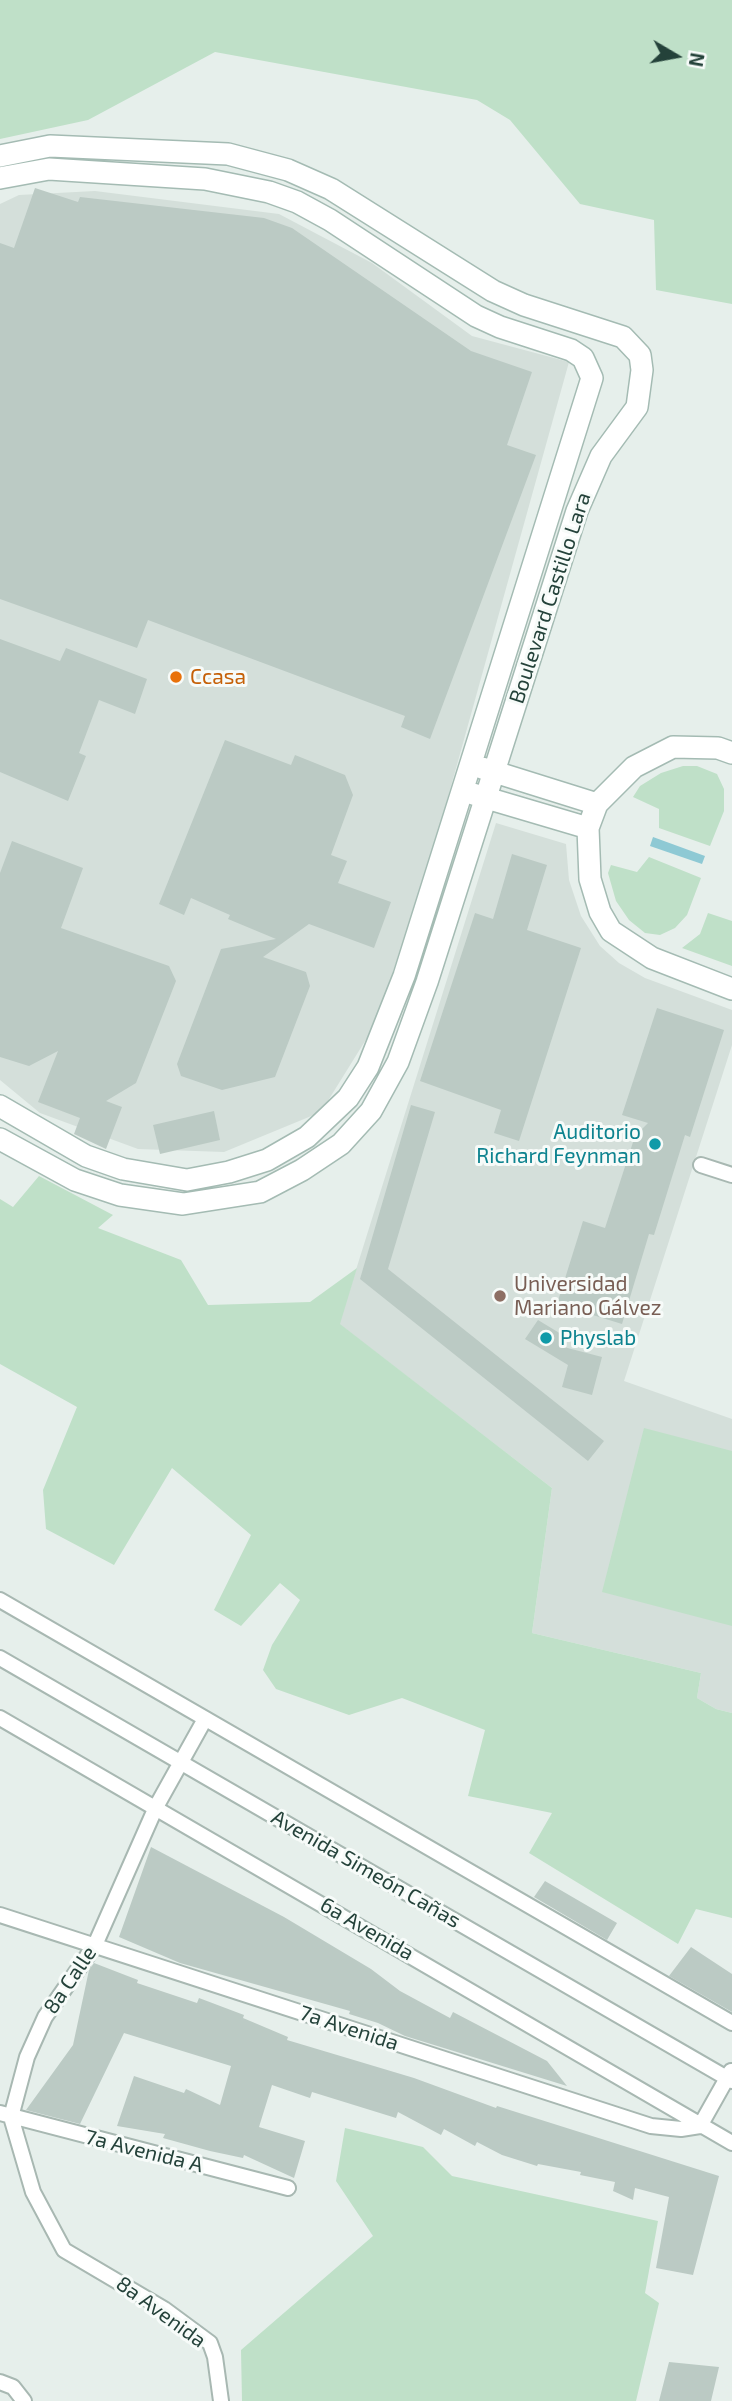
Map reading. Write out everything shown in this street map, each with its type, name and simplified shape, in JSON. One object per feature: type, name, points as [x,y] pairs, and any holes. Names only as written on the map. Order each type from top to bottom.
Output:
[{"type":"street","name":"Boulevard Castillo Lara","points":[[0,156],[50,146],[228,154],[261,161],[310,178],[493,291],[524,305],[623,337],[640,355],[642,383],[637,407],[601,456],[588,482],[427,982],[391,1079],[371,1111],[341,1144],[302,1170],[260,1192],[183,1204],[154,1202],[120,1195],[75,1180],[0,1139]]},
{"type":"street","name":"Boulevard Castillo Lara","points":[[0,178],[49,169],[205,179],[242,185],[297,202],[476,316],[571,350],[583,358],[592,378],[432,895],[404,976],[368,1067],[337,1110],[307,1137],[267,1160],[229,1172],[187,1180],[158,1176],[86,1156],[0,1106]]},
{"type":"street","points":[[359,239],[372,216]]},
{"type":"street","points":[[513,634],[536,641]]},
{"type":"street","points":[[732,753],[718,748],[673,747],[634,767],[597,804],[588,828],[590,879],[600,912],[611,931],[652,958],[732,989]]},
{"type":"street","points":[[472,765],[597,804]]},
{"type":"street","points":[[464,791],[588,828]]},
{"type":"street","points":[[432,895],[454,901]]},
{"type":"street","points":[[404,976],[427,982]]},
{"type":"street","points":[[368,1067],[391,1079]]},
{"type":"street","points":[[701,1165],[732,1175]]},
{"type":"street","points":[[154,1202],[158,1176]]},
{"type":"street","points":[[0,1600],[732,2024]]},
{"type":"street","name":"Avenida Simeón Cañas","points":[[0,1658],[730,2076]]},
{"type":"street","name":"6a Avenida","points":[[0,1718],[732,2143]]},
{"type":"street","name":"8a Calle","points":[[6,2115],[45,2017],[95,1945],[156,1807],[205,1719]]},
{"type":"street","name":"7a Avenida","points":[[0,1915],[651,2126],[681,2129],[701,2126]]},
{"type":"street","points":[[701,2126],[730,2076]]},
{"type":"street","name":"7a Avenida A","points":[[6,2115],[288,2188]]},
{"type":"street","name":"8a Avenida","points":[[6,2115],[33,2192],[64,2250],[164,2309],[210,2343],[222,2401]]},
{"type":"street","points":[[0,2382],[13,2386],[23,2399]]},
{"type":"shaded area","points":[[95,191],[279,214],[372,263],[472,336],[569,362],[431,858],[375,1025],[321,1112],[224,1152],[138,1149],[40,1113],[0,1080],[0,204],[19,195]]},
{"type":"shaded area","name":"Universidad Mariano Gálvez","points":[[496,823],[566,844],[569,880],[581,916],[600,946],[619,963],[645,978],[732,1010],[732,1045],[624,1381],[732,1419],[732,1713],[716,1709],[697,1698],[701,1673],[532,1633],[552,1488],[339,1324]]},
{"type":"green space","points":[[0,0],[732,0],[732,304],[656,290],[654,220],[580,204],[510,120],[477,100],[215,52],[88,120],[0,139]]},
{"type":"green space","points":[[683,766],[697,766],[717,774],[724,789],[724,811],[710,846],[659,828],[659,809],[633,797],[640,786],[661,773]]},
{"type":"green space","points":[[649,857],[701,878],[687,915],[675,928],[660,935],[645,933],[629,920],[616,901],[608,873],[611,865],[637,872]]},
{"type":"green space","points":[[708,913],[732,921],[732,966],[682,948],[700,934]]},
{"type":"green space","points":[[39,1176],[113,1215],[98,1228],[181,1260],[208,1305],[310,1302],[357,1268],[340,1324],[552,1488],[532,1633],[701,1673],[697,1698],[716,1709],[732,1713],[732,1918],[696,1909],[678,1944],[529,1853],[552,1813],[468,1796],[485,1730],[402,1698],[349,1715],[276,1689],[263,1670],[272,1645],[300,1600],[280,1583],[241,1626],[214,1610],[251,1535],[172,1468],[114,1565],[46,1529],[43,1490],[77,1407],[0,1364],[0,1199],[13,1207]]},
{"type":"green space","points":[[644,1428],[732,1451],[732,1626],[602,1592]]},
{"type":"green space","points":[[345,2128],[423,2147],[452,2176],[658,2221],[645,2293],[659,2303],[636,2401],[242,2401],[241,2350],[373,2236],[336,2181]]},
{"type":"water","points":[[653,837],[705,856],[702,864],[650,846]]},
{"type":"building","points":[[35,188],[78,202],[80,197],[264,218],[292,228],[471,351],[532,372],[507,445],[536,455],[430,739],[401,727],[405,716],[148,620],[137,648],[0,599],[0,243],[14,248]]},
{"type":"building","points":[[0,639],[60,661],[66,648],[147,679],[135,714],[99,700],[79,753],[86,756],[68,801],[0,772]]},
{"type":"building","points":[[225,740],[291,765],[295,755],[345,775],[353,795],[331,855],[347,861],[338,883],[391,902],[374,948],[309,924],[263,957],[306,972],[310,986],[275,1077],[222,1090],[181,1076],[177,1064],[221,949],[276,939],[228,919],[230,915],[191,898],[184,915],[159,904]]},
{"type":"building","points":[[12,841],[83,868],[61,928],[169,966],[176,981],[136,1083],[106,1101],[122,1107],[106,1149],[74,1134],[80,1118],[38,1102],[58,1051],[29,1066],[0,1057],[0,873]]},
{"type":"building","points":[[512,854],[547,865],[527,930],[581,948],[519,1141],[494,1133],[501,1110],[420,1081],[475,913],[493,919]]},
{"type":"building","points":[[657,1008],[724,1030],[690,1137],[685,1135],[654,1235],[649,1234],[622,1324],[557,1304],[583,1221],[605,1228],[635,1136],[648,1123],[622,1115]]},
{"type":"building","points":[[411,1105],[435,1112],[388,1269],[604,1441],[588,1461],[360,1279]]},
{"type":"building","points":[[214,1111],[220,1140],[160,1154],[153,1125]]},
{"type":"building","points":[[538,1320],[566,1337],[560,1346],[602,1357],[592,1395],[562,1387],[568,1365],[525,1339]]},
{"type":"building","points":[[151,1847],[284,1917],[371,1969],[400,1991],[450,2018],[453,2012],[547,2061],[567,2086],[405,2036],[378,2023],[349,2014],[350,2011],[180,1963],[119,1937]]},
{"type":"building","points":[[545,1881],[617,1923],[607,1940],[534,1897]]},
{"type":"building","points":[[691,1947],[732,1974],[732,2012],[669,1976]]},
{"type":"building","points":[[94,1963],[138,1980],[137,1983],[197,2003],[199,1998],[244,2015],[243,2018],[288,2037],[287,2040],[414,2078],[496,2108],[497,2106],[719,2176],[693,2275],[656,2268],[669,2197],[635,2188],[633,2200],[613,2191],[615,2182],[580,2175],[581,2172],[538,2164],[537,2166],[502,2155],[477,2142],[475,2146],[444,2129],[441,2135],[398,2112],[396,2118],[312,2092],[310,2098],[272,2085],[259,2127],[305,2141],[294,2178],[244,2155],[243,2158],[210,2151],[163,2138],[165,2134],[117,2126],[134,2076],[184,2093],[186,2089],[220,2105],[231,2066],[124,2033],[80,2124],[26,2110],[73,2045],[89,1970]]},
{"type":"building","points":[[669,2362],[719,2367],[711,2401],[659,2401]]},
{"type":"place","name":"Ccasa","points":[[176,677]]},
{"type":"place","name":"Auditorio Richard Feynman","points":[[655,1144]]},
{"type":"place","name":"Universidad Mariano Gálvez","points":[[500,1296]]},
{"type":"place","name":"Physlab","points":[[546,1338]]}]
